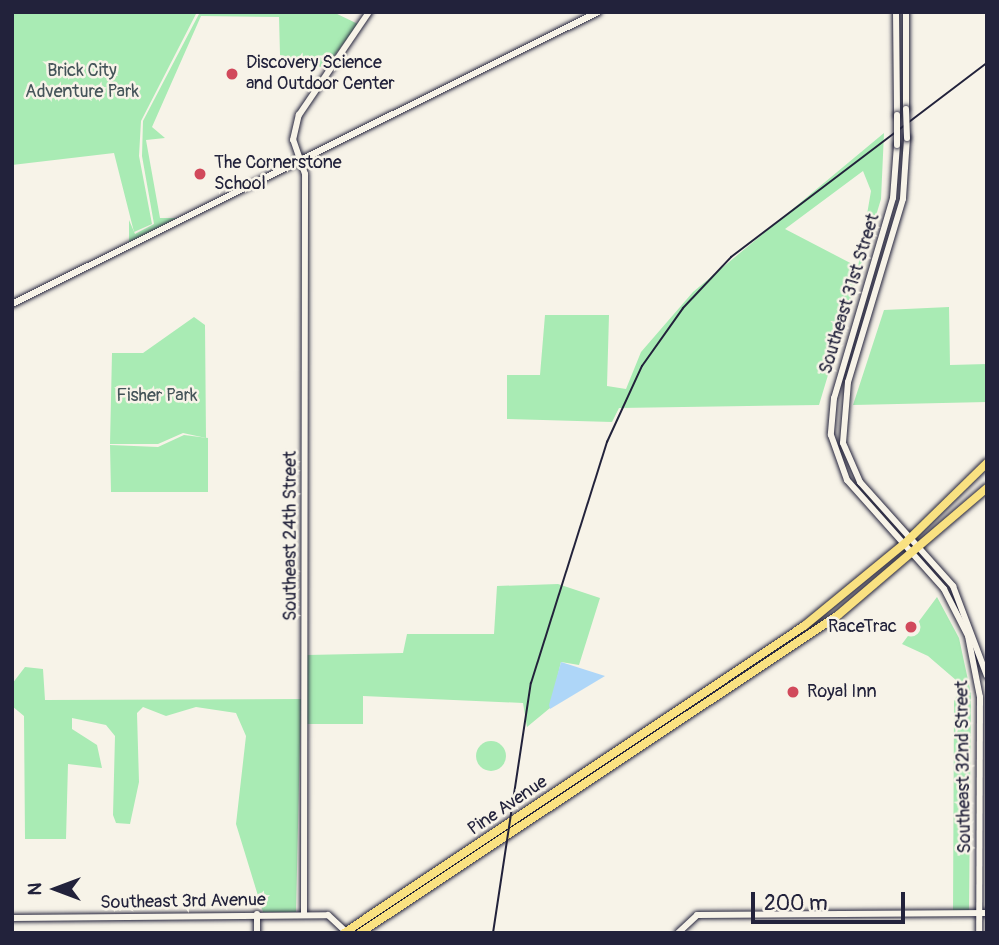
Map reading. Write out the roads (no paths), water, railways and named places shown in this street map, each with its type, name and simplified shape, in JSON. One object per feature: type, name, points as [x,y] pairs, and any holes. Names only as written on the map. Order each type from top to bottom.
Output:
[{"type":"highway","points":[[691,708],[804,626],[908,541],[987,463]]},
{"type":"highway","points":[[691,708],[918,552],[987,488]]},
{"type":"highway","name":"Pine Avenue","points":[[346,932],[691,708]]},
{"type":"highway","name":"Pine Avenue","points":[[360,933],[691,708]]},
{"type":"main road","name":"Southeast 24th Street","points":[[304,915],[305,174],[293,140],[299,115],[369,12]]},
{"type":"main road","points":[[12,304],[299,158],[598,12]]},
{"type":"main road","name":"Southeast 31st Street","points":[[896,12],[897,145],[894,198],[834,398],[831,435],[847,480],[918,552]]},
{"type":"main road","name":"Southeast 31st Street","points":[[906,12],[907,138],[903,199],[841,424],[847,460],[860,482],[908,541]]},
{"type":"main road","name":"Southeast 32nd Street","points":[[918,552],[953,586],[972,623],[987,676]]},
{"type":"main road","name":"Southeast 32nd Street","points":[[918,552],[959,614],[977,673],[983,913],[979,933]]},
{"type":"main road","points":[[678,933],[697,915],[983,913]]},
{"type":"main road","points":[[257,914],[257,933]]},
{"type":"main road","name":"Southeast 3rd Avenue","points":[[12,918],[304,915],[335,917],[346,932]]},
{"type":"water","points":[[561,662],[605,676],[550,709],[549,705]]},
{"type":"railway","points":[[493,933],[531,683],[607,442],[642,366],[683,308],[731,257],[987,63]]},
{"type":"place","name":"Discovery Science and Outdoor Center","points":[[232,74]]},
{"type":"place","name":"The Cornerstone School","points":[[200,174]]},
{"type":"place","name":"RaceTrac","points":[[911,627]]},
{"type":"place","name":"Royal Inn","points":[[793,692]]},
{"type":"park label","name":"Brick City Adventure Park","points":[[82,82]]},
{"type":"park label","name":"Fisher Park","points":[[157,396]]}]
